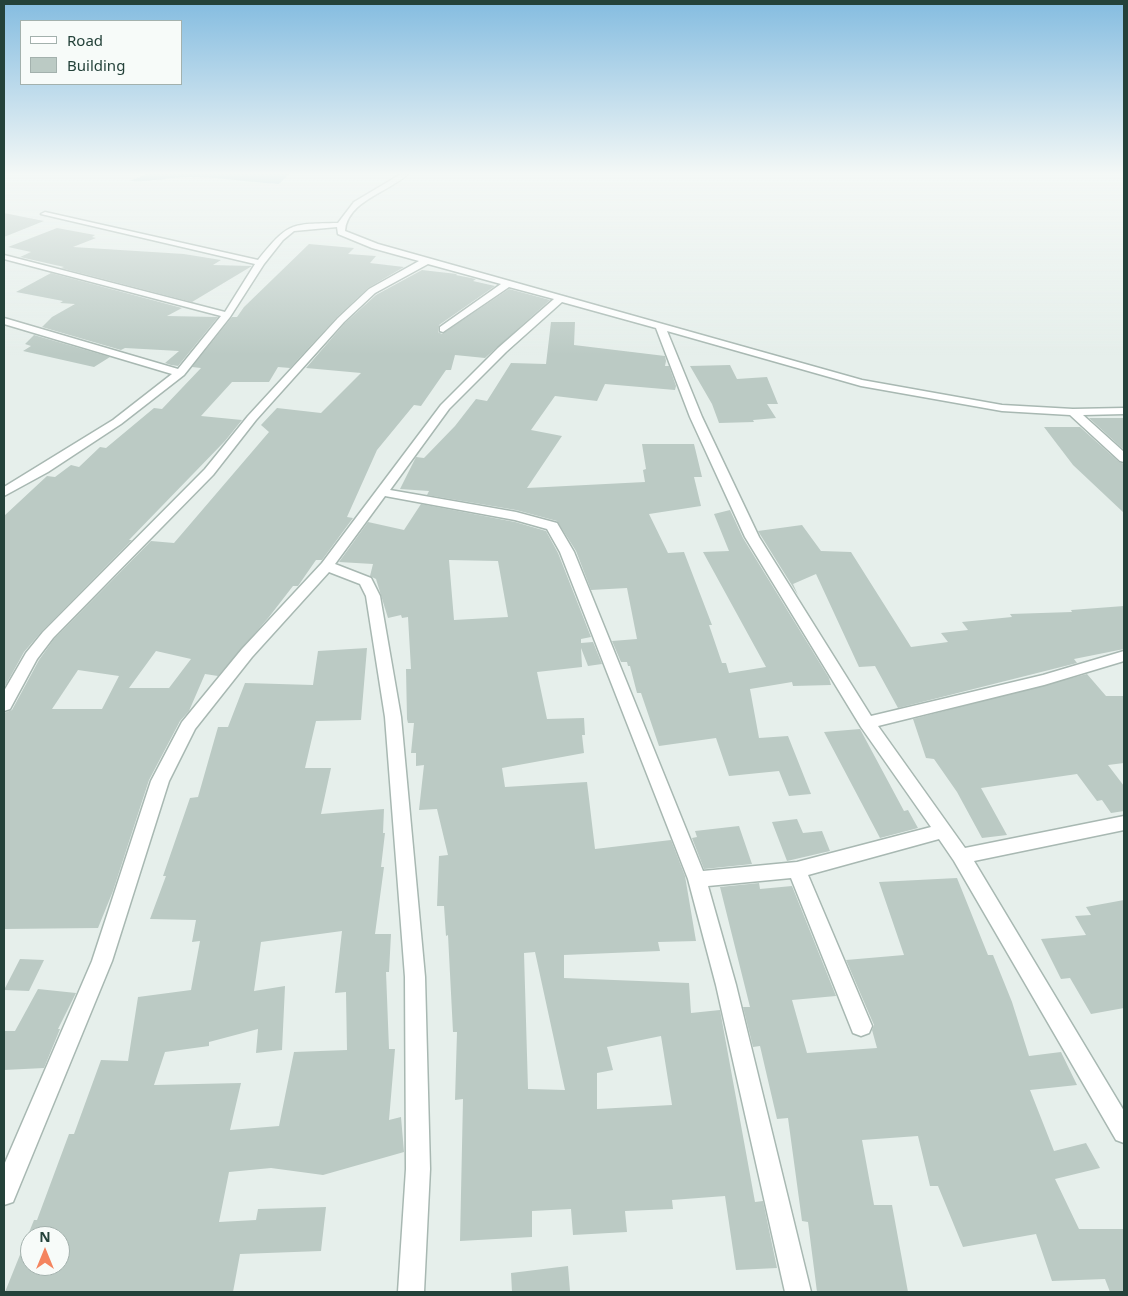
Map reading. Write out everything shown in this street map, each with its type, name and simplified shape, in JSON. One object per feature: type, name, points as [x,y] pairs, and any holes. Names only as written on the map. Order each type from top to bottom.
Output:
[{"type":"street","points":[[135,234],[260,263]]},
{"type":"street","points":[[4,492],[44,469],[117,422],[180,373],[227,315],[260,263],[284,234]]},
{"type":"street","points":[[347,234],[375,246],[426,261],[860,383],[1002,408],[1073,412],[1124,410]]},
{"type":"street","points":[[4,257],[227,315]]},
{"type":"street","points":[[4,705],[31,657],[48,635],[209,472],[252,418],[341,320],[372,291],[426,261]]},
{"type":"street","points":[[444,329],[507,284]]},
{"type":"street","points":[[4,1194],[102,961],[160,781],[188,726],[247,653],[327,566],[445,407],[502,350],[560,299]]},
{"type":"street","points":[[4,321],[180,373]]},
{"type":"street","points":[[661,328],[696,417],[752,537],[867,723],[961,856],[1124,1132]]},
{"type":"street","points":[[1073,412],[1124,458]]},
{"type":"street","points":[[383,492],[516,516],[552,526],[567,552],[697,879],[726,985],[798,1292]]},
{"type":"street","points":[[327,566],[366,581],[373,596],[393,717],[414,977],[418,1169],[411,1292]]},
{"type":"street","points":[[867,723],[1044,680],[1124,656]]},
{"type":"street","points":[[961,856],[1124,824]]},
{"type":"street","points":[[697,879],[797,870],[943,831]]},
{"type":"street","points":[[797,870],[862,1026]]},
{"type":"building","points":[[40,234],[92,234],[95,235],[92,237],[96,238],[73,247],[184,254],[221,260],[213,265],[252,266],[192,302],[20,257],[31,252],[8,247]]},
{"type":"building","points":[[309,244],[354,248],[348,254],[376,256],[370,263],[404,267],[368,288],[337,317],[290,368],[278,367],[269,382],[232,382],[201,416],[242,420],[225,441],[129,540],[132,540],[42,631],[24,652],[4,688],[4,516],[47,476],[55,477],[71,465],[79,467],[100,447],[106,448],[154,408],[162,409],[201,368],[192,367],[232,317],[237,317],[244,307]]},
{"type":"building","points":[[422,270],[457,274],[476,279],[473,281],[495,286],[439,325],[438,332],[442,334],[509,289],[550,300],[485,358],[455,355],[451,370],[446,370],[421,406],[414,405],[377,450],[347,517],[353,518],[322,560],[316,560],[298,586],[293,586],[218,676],[205,674],[189,711],[180,721],[149,780],[113,891],[98,928],[4,929],[4,713],[12,710],[39,660],[54,639],[151,541],[174,543],[269,432],[261,425],[277,408],[321,413],[361,373],[306,368],[345,323],[376,295]],"holes":[[[156,651],[191,659],[169,688],[129,688]],[[78,670],[119,676],[102,709],[52,709]]]},
{"type":"building","points":[[51,273],[182,308],[167,316],[218,317],[178,366],[171,365],[165,363],[179,351],[125,348],[121,350],[42,327],[52,317],[75,304],[60,303],[63,301],[16,292]]},
{"type":"building","points":[[551,322],[575,322],[574,345],[665,356],[665,366],[669,366],[676,386],[675,390],[605,384],[597,401],[555,396],[531,430],[562,436],[527,488],[645,482],[643,470],[646,469],[642,444],[694,444],[702,477],[694,477],[701,506],[649,514],[668,553],[684,552],[712,625],[709,625],[722,663],[726,663],[729,673],[766,667],[703,552],[729,551],[714,514],[730,510],[743,538],[829,678],[831,685],[793,686],[792,682],[750,689],[759,738],[788,736],[811,794],[789,796],[779,771],[729,776],[716,738],[659,746],[641,693],[637,693],[630,666],[628,666],[627,662],[621,662],[612,641],[637,639],[627,588],[591,590],[576,551],[557,521],[516,510],[427,495],[429,491],[400,489],[416,457],[424,458],[455,426],[476,399],[487,401],[511,363],[546,364]]},
{"type":"building","points":[[34,335],[110,357],[94,367],[23,351],[31,346],[25,344]]},
{"type":"building","points":[[730,365],[737,379],[767,377],[778,404],[767,404],[776,418],[753,420],[754,422],[719,423],[712,404],[690,366]]},
{"type":"building","points":[[1089,418],[1124,418],[1124,450]]},
{"type":"building","points":[[1044,427],[1080,427],[1119,462],[1124,464],[1124,513],[1073,465]]},
{"type":"building","points":[[421,504],[515,522],[546,531],[558,553],[591,637],[581,639],[581,643],[593,642],[602,664],[588,666],[581,648],[582,667],[537,672],[547,719],[584,718],[585,735],[582,735],[584,753],[502,768],[505,787],[587,782],[595,849],[671,840],[685,876],[696,941],[658,942],[660,951],[564,955],[564,978],[689,983],[691,1013],[720,1010],[755,1202],[763,1201],[777,1268],[736,1270],[725,1196],[672,1200],[673,1209],[625,1211],[627,1232],[573,1235],[571,1209],[532,1211],[532,1237],[460,1241],[463,1099],[455,1100],[457,1032],[453,1032],[448,935],[446,936],[444,906],[437,906],[439,856],[448,855],[437,809],[419,810],[424,765],[416,766],[416,753],[411,753],[414,723],[408,723],[407,719],[406,669],[411,669],[408,617],[402,618],[401,615],[388,618],[376,579],[370,576],[373,564],[339,562],[368,522],[404,530]],"holes":[[[449,560],[498,561],[508,617],[454,620]],[[535,952],[565,1090],[528,1089],[524,953]],[[661,1036],[672,1105],[597,1109],[597,1073],[613,1070],[607,1047]]]},
{"type":"building","points":[[802,525],[821,551],[851,552],[911,647],[948,642],[941,633],[968,630],[962,622],[1012,617],[1010,614],[1072,612],[1071,610],[1124,606],[1124,649],[1074,659],[1077,663],[898,708],[875,666],[859,667],[816,574],[793,584],[798,595],[758,531]]},
{"type":"building","points":[[367,648],[361,720],[316,721],[305,768],[331,768],[321,814],[384,809],[383,833],[385,833],[381,867],[384,867],[375,934],[391,934],[389,972],[386,972],[389,1049],[395,1049],[389,1120],[401,1117],[404,1152],[323,1175],[271,1168],[229,1172],[219,1222],[256,1220],[258,1209],[326,1207],[321,1251],[240,1254],[233,1292],[5,1292],[20,1255],[20,1276],[70,1276],[70,1226],[32,1226],[34,1220],[37,1220],[69,1134],[74,1134],[101,1060],[128,1061],[138,997],[191,990],[200,941],[192,942],[196,920],[150,919],[166,876],[163,876],[190,798],[198,797],[218,727],[228,727],[245,683],[313,685],[318,651]],"holes":[[[342,931],[335,993],[346,992],[347,1050],[294,1052],[279,1126],[230,1130],[241,1083],[154,1085],[165,1052],[209,1046],[209,1042],[258,1029],[256,1053],[282,1050],[285,986],[254,991],[261,942]]]},
{"type":"building","points":[[1087,674],[1106,696],[1124,696],[1124,763],[1108,765],[1124,786],[1124,811],[1111,813],[1102,800],[1097,801],[1077,774],[981,788],[1007,835],[982,838],[957,792],[934,759],[926,758],[913,719]]},
{"type":"building","points":[[860,729],[904,811],[908,810],[918,828],[880,838],[824,732]]},
{"type":"building","points":[[797,819],[803,833],[822,831],[830,851],[787,861],[772,822]]},
{"type":"building","points":[[739,826],[752,864],[704,869],[692,838],[697,837],[695,831]]},
{"type":"building","points":[[957,878],[988,955],[993,955],[1012,1002],[1029,1056],[1061,1052],[1077,1085],[1030,1090],[1054,1151],[1086,1143],[1100,1168],[1055,1179],[1079,1229],[1124,1229],[1124,1292],[1110,1292],[1105,1279],[1052,1281],[1036,1234],[963,1247],[938,1186],[930,1186],[918,1136],[862,1140],[874,1205],[892,1205],[908,1292],[817,1292],[808,1222],[802,1221],[788,1118],[777,1119],[760,1046],[753,1047],[743,1007],[750,1007],[720,887],[759,883],[760,889],[792,886],[836,996],[792,1000],[807,1053],[877,1048],[872,1030],[874,1025],[846,960],[904,955],[879,882]]},
{"type":"building","points":[[1124,900],[1124,1008],[1091,1014],[1070,978],[1061,979],[1041,939],[1086,935],[1075,916],[1091,915],[1086,907]]},
{"type":"building","points":[[20,959],[44,960],[29,991],[4,990]]},
{"type":"building","points":[[38,989],[76,993],[58,1029],[60,1029],[44,1068],[4,1070],[4,1031],[15,1031]]},
{"type":"building","points":[[568,1266],[570,1291],[512,1292],[511,1273]]}]
